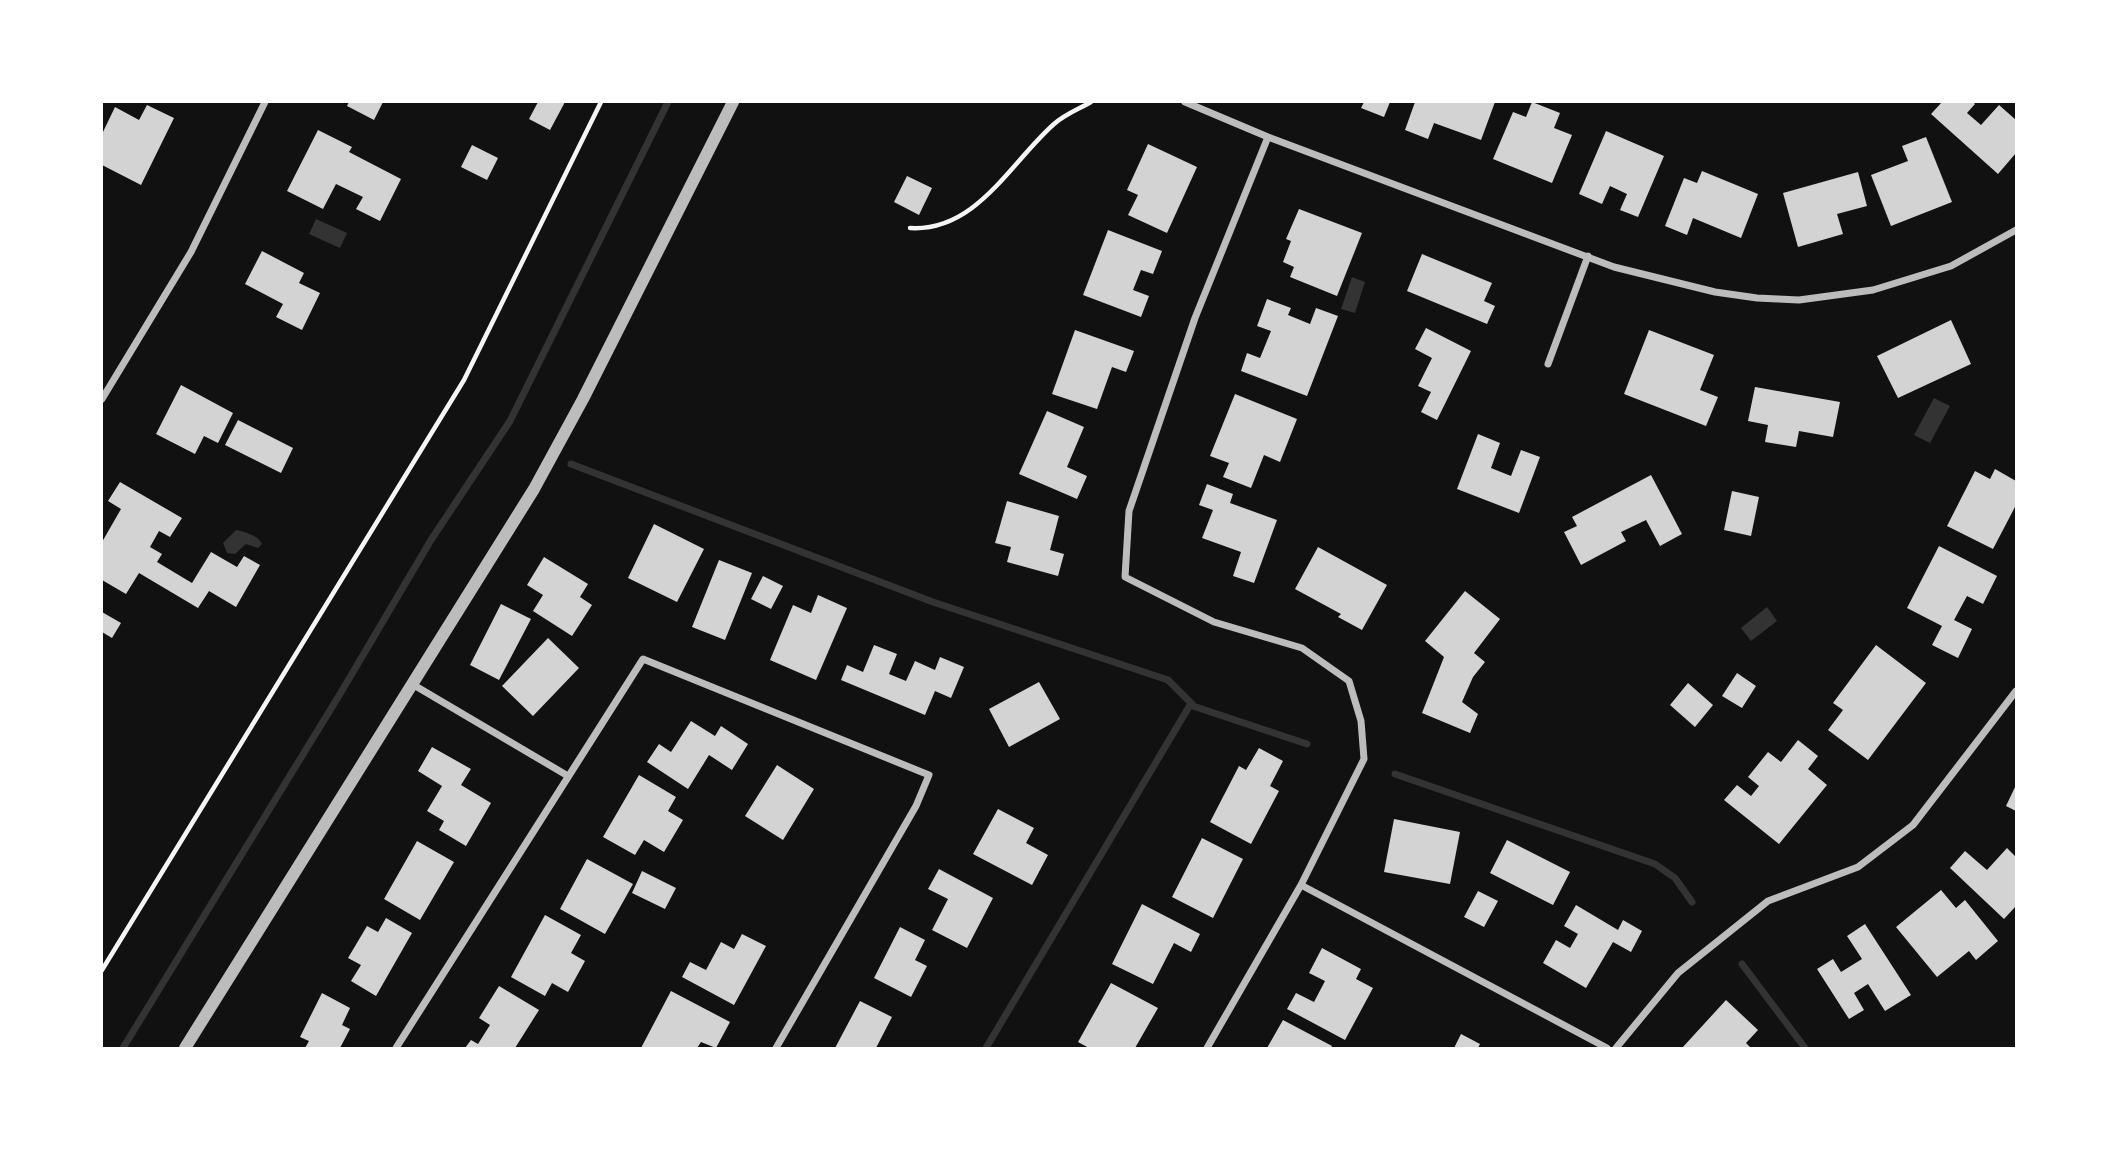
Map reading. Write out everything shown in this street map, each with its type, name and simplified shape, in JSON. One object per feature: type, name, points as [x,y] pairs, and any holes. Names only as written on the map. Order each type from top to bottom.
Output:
[{"type":"street","points":[[102,399],[191,252],[265,102]]},
{"type":"street","points":[[185,1048],[560,444],[733,102]]},
{"type":"street","points":[[1185,102],[1268,137],[1614,267],[1715,292],[1799,300],[1873,290],[1951,266],[2017,230]]},
{"type":"street","points":[[1207,1048],[1301,885],[1364,759],[1361,721],[1349,681],[1302,648],[1214,622],[1125,577],[1129,511],[1195,318],[1268,137]]},
{"type":"street","points":[[1548,364],[1588,256]]},
{"type":"street","points":[[396,1048],[643,659],[929,775],[916,806],[776,1048]]},
{"type":"street","points":[[412,684],[568,776]]},
{"type":"street","points":[[1616,1048],[1678,973],[1768,901],[1857,867],[1913,825],[2017,691]]},
{"type":"street","points":[[1301,885],[1607,1048]]},
{"type":"path","points":[[102,970],[464,380],[601,102]]},
{"type":"path","points":[[910,228],[940,226],[966,213],[989,194],[1053,125],[1091,102]]},
{"type":"shaded area","points":[[316,219],[347,233],[340,248],[309,234]]},
{"type":"shaded area","points":[[1352,277],[1365,282],[1355,313],[1341,309]]},
{"type":"shaded area","points":[[1934,398],[1950,406],[1930,443],[1914,435]]},
{"type":"shaded area","points":[[236,530],[254,536],[262,544],[258,548],[246,544],[235,554],[227,553],[223,543]]},
{"type":"shaded area","points":[[1767,607],[1777,621],[1751,641],[1741,628]]},
{"type":"building","points":[[349,102],[383,102],[374,120],[347,106]]},
{"type":"building","points":[[538,102],[565,102],[550,130],[529,119]]},
{"type":"building","points":[[1364,102],[1390,102],[1384,117],[1361,108]]},
{"type":"building","points":[[1415,102],[1495,102],[1481,140],[1434,123],[1428,139],[1405,130]]},
{"type":"building","points":[[1532,102],[1560,113],[1554,128],[1572,135],[1552,183],[1493,159],[1513,112],[1526,117]]},
{"type":"building","points":[[1942,102],[1973,102],[1975,104],[1967,113],[1981,125],[1999,105],[2016,120],[2016,153],[1998,174],[1931,114]]},
{"type":"building","points":[[147,105],[174,118],[141,185],[102,165],[102,134],[115,107],[139,120]]},
{"type":"building","points":[[318,130],[352,147],[349,152],[401,179],[380,221],[356,209],[363,197],[336,184],[323,209],[287,191]]},
{"type":"building","points":[[1606,131],[1664,156],[1638,217],[1620,210],[1627,194],[1610,186],[1602,204],[1579,194]]},
{"type":"building","points":[[1926,137],[1952,202],[1891,226],[1871,175],[1908,161],[1902,146]]},
{"type":"building","points":[[1148,144],[1197,167],[1167,233],[1128,215],[1138,195],[1127,190]]},
{"type":"building","points":[[472,145],[498,158],[487,180],[461,167]]},
{"type":"building","points":[[1702,171],[1758,194],[1741,238],[1693,218],[1687,235],[1665,226],[1684,178],[1697,183]]},
{"type":"building","points":[[1858,172],[1867,206],[1837,214],[1843,234],[1798,247],[1783,193]]},
{"type":"building","points":[[907,176],[932,188],[919,215],[894,202]]},
{"type":"building","points":[[1299,209],[1362,233],[1337,296],[1290,277],[1294,267],[1283,262],[1291,241],[1286,239]]},
{"type":"building","points":[[1108,230],[1162,251],[1153,274],[1141,270],[1133,290],[1149,296],[1141,317],[1083,295]]},
{"type":"building","points":[[262,251],[304,273],[299,283],[320,293],[302,330],[276,317],[283,304],[245,284]]},
{"type":"building","points":[[1422,254],[1492,283],[1484,301],[1495,306],[1487,324],[1407,291]]},
{"type":"building","points":[[1267,299],[1291,308],[1288,315],[1310,324],[1316,308],[1338,316],[1307,396],[1241,371],[1247,353],[1260,358],[1271,331],[1257,326]]},
{"type":"building","points":[[1951,320],[1971,364],[1898,398],[1877,356]]},
{"type":"building","points":[[1426,328],[1471,351],[1437,420],[1421,412],[1431,392],[1418,386],[1432,358],[1415,349]]},
{"type":"building","points":[[1075,330],[1134,351],[1126,372],[1112,367],[1097,409],[1052,394]]},
{"type":"building","points":[[1649,330],[1714,355],[1700,390],[1718,397],[1706,426],[1624,394]]},
{"type":"building","points":[[181,385],[233,413],[218,443],[204,436],[195,454],[156,434]]},
{"type":"building","points":[[1755,387],[1840,402],[1833,437],[1799,431],[1796,447],[1765,442],[1768,425],[1748,421]]},
{"type":"building","points":[[1235,394],[1297,419],[1280,462],[1264,455],[1251,488],[1223,477],[1229,463],[1210,456]]},
{"type":"building","points":[[1047,411],[1084,427],[1067,467],[1087,476],[1077,499],[1019,474]]},
{"type":"building","points":[[238,420],[293,448],[281,473],[225,445]]},
{"type":"building","points":[[1478,434],[1500,443],[1491,468],[1511,476],[1521,450],[1540,457],[1519,513],[1457,489]]},
{"type":"building","points":[[1995,469],[2016,481],[2016,505],[1993,549],[1947,526],[1975,471],[1990,479]]},
{"type":"building","points":[[1651,475],[1682,534],[1660,546],[1646,520],[1621,532],[1626,541],[1581,565],[1564,532],[1577,526],[1572,517]]},
{"type":"building","points":[[120,482],[182,518],[170,537],[159,531],[150,547],[162,554],[157,562],[192,583],[211,552],[237,567],[244,556],[260,565],[236,607],[209,591],[198,608],[139,573],[126,594],[102,580],[102,542],[121,509],[108,501]]},
{"type":"building","points":[[1207,484],[1233,494],[1230,503],[1277,520],[1254,583],[1233,576],[1241,552],[1202,538],[1213,510],[1199,505]]},
{"type":"building","points":[[1732,491],[1759,497],[1751,536],[1724,530]]},
{"type":"building","points":[[1007,501],[1059,516],[1050,550],[1064,554],[1058,576],[1007,562],[1011,547],[995,543]]},
{"type":"building","points":[[654,524],[704,549],[677,602],[628,578]]},
{"type":"building","points":[[1939,546],[1997,576],[1983,604],[1967,596],[1954,620],[1972,629],[1958,658],[1932,645],[1942,626],[1907,608]]},
{"type":"building","points":[[1318,547],[1387,585],[1362,630],[1338,617],[1341,614],[1295,589]]},
{"type":"building","points":[[544,557],[588,584],[580,597],[592,605],[572,636],[533,611],[543,595],[527,585]]},
{"type":"building","points":[[719,560],[752,573],[725,640],[692,627]]},
{"type":"building","points":[[763,576],[783,586],[771,609],[751,599]]},
{"type":"building","points":[[1465,591],[1500,619],[1474,653],[1485,662],[1473,677],[1462,702],[1478,714],[1470,733],[1422,713],[1444,657],[1425,641]]},
{"type":"building","points":[[818,595],[847,608],[816,680],[770,660],[793,605],[811,613]]},
{"type":"building","points":[[501,604],[531,619],[499,680],[470,665]]},
{"type":"building","points":[[102,612],[121,623],[112,638],[102,632]]},
{"type":"building","points":[[548,638],[579,668],[533,716],[502,686]]},
{"type":"building","points":[[874,645],[897,654],[889,674],[906,681],[915,661],[935,670],[940,657],[964,667],[951,698],[935,691],[925,715],[841,680],[847,665],[863,672]]},
{"type":"building","points":[[1876,645],[1926,683],[1868,760],[1828,730],[1843,710],[1833,703]]},
{"type":"building","points":[[1737,673],[1756,686],[1742,708],[1722,696]]},
{"type":"building","points":[[1039,682],[1060,719],[1009,747],[989,709]]},
{"type":"building","points":[[1688,683],[1713,705],[1695,727],[1670,705]]},
{"type":"building","points":[[691,721],[715,736],[721,726],[748,744],[732,770],[709,755],[688,789],[647,762],[659,744],[671,752]]},
{"type":"building","points":[[1798,740],[1818,756],[1808,769],[1827,785],[1779,844],[1724,800],[1737,785],[1751,796],[1759,786],[1748,777],[1768,752],[1781,762]]},
{"type":"building","points":[[432,747],[471,769],[461,785],[491,803],[466,846],[439,830],[444,821],[427,811],[442,786],[418,771]]},
{"type":"building","points":[[1259,748],[1283,761],[1270,786],[1279,791],[1251,844],[1210,822],[1239,766],[1246,770]]},
{"type":"building","points":[[777,765],[814,789],[783,840],[745,816]]},
{"type":"building","points":[[639,775],[676,797],[668,811],[683,820],[664,852],[644,840],[635,855],[603,837]]},
{"type":"building","points":[[2016,785],[2016,811],[2006,806]]},
{"type":"building","points":[[998,809],[1034,828],[1026,843],[1048,855],[1032,885],[973,854]]},
{"type":"building","points":[[1394,819],[1460,832],[1450,884],[1384,872]]},
{"type":"building","points":[[1202,838],[1243,859],[1213,918],[1172,897]]},
{"type":"building","points":[[1507,840],[1570,872],[1553,905],[1490,873]]},
{"type":"building","points":[[417,841],[454,862],[420,920],[384,899]]},
{"type":"building","points":[[2007,848],[2016,857],[2016,906],[2004,919],[1950,868],[1965,851],[1987,870]]},
{"type":"building","points":[[587,859],[633,884],[605,934],[560,909]]},
{"type":"building","points":[[939,869],[993,898],[967,948],[932,930],[948,899],[928,889]]},
{"type":"building","points":[[642,871],[676,888],[665,909],[632,893]]},
{"type":"building","points":[[1941,890],[1956,908],[1965,900],[1998,941],[1976,960],[1969,951],[1937,977],[1896,927]]},
{"type":"building","points":[[1478,891],[1498,901],[1484,927],[1464,917]]},
{"type":"building","points":[[1142,904],[1200,934],[1191,952],[1174,943],[1153,984],[1112,964]]},
{"type":"building","points":[[1576,905],[1618,930],[1623,920],[1642,931],[1631,952],[1613,942],[1586,988],[1543,963],[1556,940],[1570,948],[1578,934],[1564,926]]},
{"type":"building","points":[[545,915],[581,935],[571,953],[585,961],[568,992],[552,983],[545,996],[511,977]]},
{"type":"building","points":[[386,918],[412,933],[376,996],[351,981],[361,965],[348,958],[367,926],[378,932]]},
{"type":"building","points":[[1865,924],[1911,995],[1885,1011],[1868,984],[1854,993],[1864,1010],[1849,1019],[1817,969],[1833,959],[1841,972],[1862,959],[1847,936]]},
{"type":"building","points":[[900,927],[925,940],[915,960],[927,966],[911,997],[874,978]]},
{"type":"building","points":[[742,934],[766,946],[734,1005],[682,977],[690,962],[706,970],[721,942],[734,949]]},
{"type":"building","points":[[1322,948],[1361,969],[1356,979],[1373,988],[1345,1040],[1287,1009],[1296,993],[1314,1002],[1325,981],[1309,973]]},
{"type":"building","points":[[1111,983],[1158,1008],[1135,1048],[1089,1048],[1078,1042]]},
{"type":"building","points":[[499,986],[539,1010],[515,1048],[465,1048],[471,1040],[478,1044],[490,1025],[479,1018]]},
{"type":"building","points":[[671,991],[730,1022],[716,1048],[701,1042],[697,1048],[641,1048]]},
{"type":"building","points":[[322,993],[350,1008],[342,1025],[350,1029],[340,1048],[305,1048],[309,1041],[300,1037]]},
{"type":"building","points":[[1726,1000],[1758,1030],[1746,1043],[1751,1048],[1682,1048]]},
{"type":"building","points":[[860,1001],[892,1017],[876,1048],[835,1048]]},
{"type":"building","points":[[1283,1020],[1332,1046],[1331,1048],[1267,1048]]},
{"type":"building","points":[[1461,1034],[1480,1044],[1478,1048],[1454,1048]]},
{"type":"waterway","points":[[123,1048],[431,540],[510,421],[668,102]]},
{"type":"waterway","points":[[571,464],[933,602],[1168,680],[1192,704]]},
{"type":"waterway","points":[[986,1048],[1190,705],[1307,744]]},
{"type":"waterway","points":[[1395,774],[1655,864],[1675,878],[1692,902]]},
{"type":"waterway","points":[[1742,964],[1805,1048]]}]
